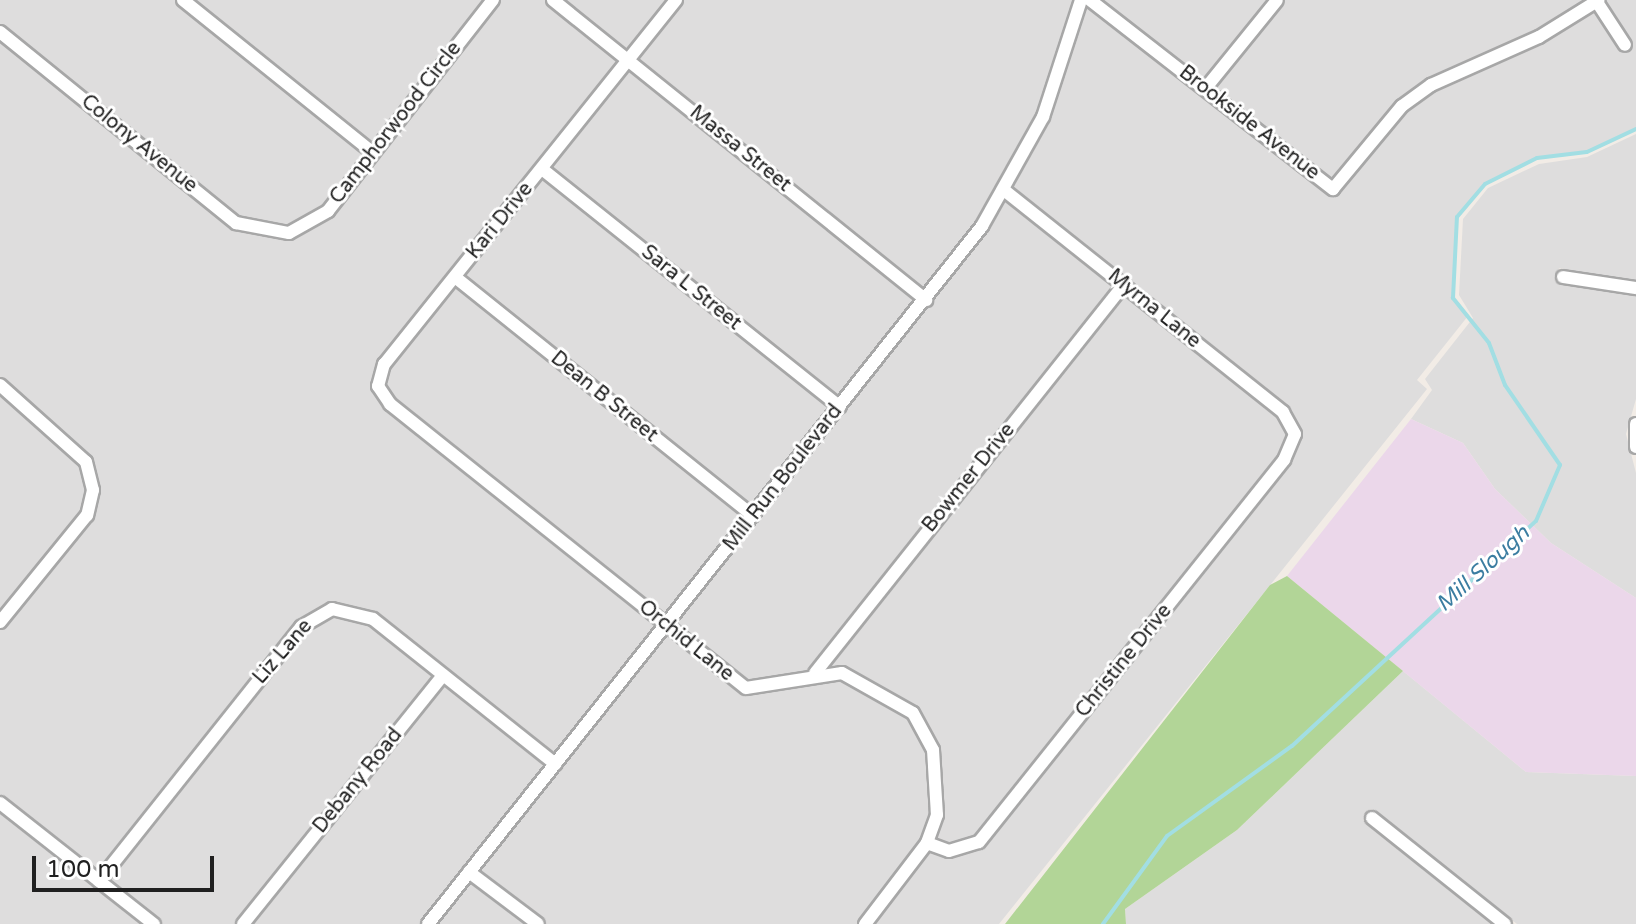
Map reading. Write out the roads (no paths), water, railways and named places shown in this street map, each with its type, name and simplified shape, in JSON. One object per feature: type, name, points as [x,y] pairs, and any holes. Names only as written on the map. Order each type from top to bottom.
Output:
[{"type":"street","points":[[183,0],[373,153]]},
{"type":"street","name":"Camphorwood Circle","points":[[289,233],[328,211],[493,0]]},
{"type":"street","name":"Massa Street","points":[[553,0],[926,300]]},
{"type":"street","name":"Kari Drive","points":[[378,386],[384,364],[676,0]]},
{"type":"street","name":"Mill Run Boulevard","points":[[428,924],[926,300],[1005,191],[1043,117],[1081,0]]},
{"type":"street","name":"Brookside Avenue","points":[[1090,0],[1333,189],[1402,106],[1431,85],[1598,1]]},
{"type":"street","points":[[1205,89],[1277,0]]},
{"type":"street","points":[[1598,1],[1625,45]]},
{"type":"street","name":"Colony Avenue","points":[[0,32],[236,223],[289,233]]},
{"type":"street","name":"Sara L Street","points":[[542,169],[840,407]]},
{"type":"street","name":"Myrna Lane","points":[[1005,191],[1283,412],[1295,434]]},
{"type":"street","name":"Dean B Street","points":[[455,277],[753,516]]},
{"type":"street","points":[[1563,277],[1636,288]]},
{"type":"street","name":"Bowmer Drive","points":[[815,673],[1124,284]]},
{"type":"street","points":[[0,385],[86,462],[93,490],[87,515],[0,622]]},
{"type":"street","name":"Orchid Lane","points":[[378,386],[390,404],[746,688],[815,673],[863,679],[919,722],[938,772],[927,843],[865,924]]},
{"type":"street","points":[[1636,424],[1636,447]]},
{"type":"street","name":"Christine Drive","points":[[927,843],[949,851],[979,842],[1284,460],[1295,434]]},
{"type":"street","name":"Liz Lane","points":[[99,881],[318,613],[352,611],[373,619],[555,764]]},
{"type":"street","name":"Debany Road","points":[[243,924],[443,675]]},
{"type":"street","points":[[0,803],[154,924]]},
{"type":"street","points":[[1372,818],[1505,924]]},
{"type":"street","points":[[469,872],[538,924]]},
{"type":"waterway","name":"Mill Slough","points":[[1103,924],[1167,836],[1292,746],[1536,521],[1560,465],[1505,385],[1489,343],[1453,298],[1457,217],[1485,184],[1537,158],[1587,152],[1636,129]]}]
